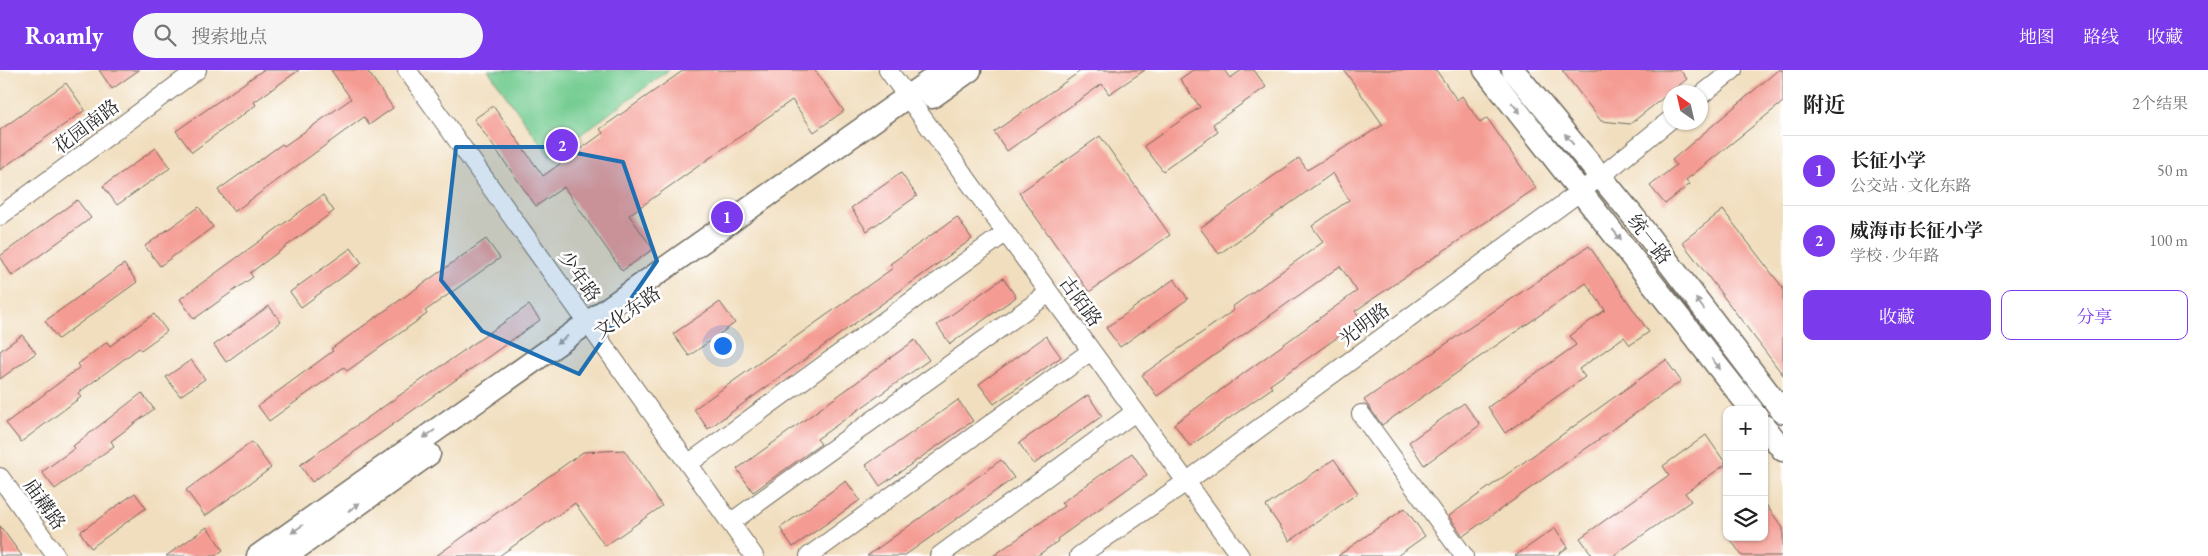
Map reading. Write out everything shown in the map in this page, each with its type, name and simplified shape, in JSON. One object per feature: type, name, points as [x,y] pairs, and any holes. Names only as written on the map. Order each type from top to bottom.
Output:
[{"type":"main road","points":[[912,103],[944,70]]},
{"type":"main road","name":"文化东路","points":[[286,556],[591,328],[912,103],[970,70]]},
{"type":"main road","name":"统一路","points":[[1485,70],[1749,406]]},
{"type":"main road","name":"统一路","points":[[1513,70],[1633,216],[1783,412]]},
{"type":"main road","points":[[258,556],[591,328]]},
{"type":"main road","points":[[1768,431],[1783,450]]},
{"type":"street","name":"花园南路","points":[[0,216],[197,70]]},
{"type":"street","name":"少年路","points":[[407,70],[754,556]]},
{"type":"street","name":"古陌路","points":[[888,70],[1240,556]]},
{"type":"street","points":[[1708,90],[1733,70]]},
{"type":"street","name":"光明路","points":[[1079,556],[1186,482],[1600,177],[1663,126]]},
{"type":"street","points":[[688,464],[1005,233]]},
{"type":"street","points":[[730,523],[1049,293]]},
{"type":"street","points":[[809,556],[1091,351]]},
{"type":"street","points":[[939,556],[1135,412]]},
{"type":"street","points":[[1361,414],[1464,556]]},
{"type":"street","name":"庙耩路","points":[[0,477],[56,556]]},
{"type":"highlighted area","points":[[456,147],[545,147],[623,162],[657,261],[579,374],[482,331],[441,280]]},
{"type":"green space","points":[[488,70],[669,70],[550,157]]},
{"type":"building","points":[[99,70],[139,70],[112,89]]},
{"type":"building","points":[[263,70],[299,70],[254,102],[256,105],[192,152],[176,131]]},
{"type":"building","points":[[331,70],[367,70],[393,108],[369,125],[364,117],[234,212],[218,190],[282,144],[284,146],[351,99]]},
{"type":"building","points":[[684,70],[815,70],[844,111],[814,132],[792,100],[629,215],[653,249],[622,271],[564,187],[536,206],[474,119],[493,106],[543,176],[603,133],[600,129]]},
{"type":"building","points":[[1082,70],[1145,70],[1109,94],[1102,84],[1007,151],[994,132]]},
{"type":"building","points":[[1193,70],[1224,70],[1230,78],[1242,70],[1254,70],[1266,87],[1213,124],[1218,132],[1163,171],[1144,146],[1200,107],[1180,79]]},
{"type":"building","points":[[1344,70],[1436,70],[1457,100],[1462,96],[1480,123],[1487,118],[1536,188],[1355,311],[1362,320],[1270,385],[1272,388],[1190,446],[1174,424],[1357,291],[1340,266],[1157,396],[1142,375],[1234,310],[1232,307],[1323,242],[1312,226],[1349,200],[1333,173],[1219,254],[1200,228],[1299,158],[1307,170],[1383,125]]},
{"type":"building","points":[[1562,70],[1680,70],[1687,79],[1679,85],[1663,85],[1663,98],[1630,124],[1601,121]]},
{"type":"building","points":[[1778,70],[1783,70],[1783,102],[1686,180],[1690,184],[1665,204],[1650,186],[1676,165],[1672,160]]},
{"type":"building","points":[[66,83],[85,110],[0,170],[0,130]]},
{"type":"building","points":[[1100,136],[1170,235],[1089,292],[1019,193]]},
{"type":"building","points":[[156,148],[170,168],[117,205],[103,186]]},
{"type":"building","points":[[901,173],[917,196],[867,231],[851,208]]},
{"type":"building","points":[[323,195],[334,211],[250,273],[253,277],[194,319],[180,299]]},
{"type":"building","points":[[77,200],[91,218],[12,276],[0,256]]},
{"type":"building","points":[[199,207],[213,227],[160,266],[145,246]]},
{"type":"building","points":[[1723,210],[1783,288],[1783,375],[1682,242]]},
{"type":"building","points":[[957,217],[972,239],[708,429],[694,409],[893,268],[890,264]]},
{"type":"building","points":[[486,239],[500,258],[425,311],[427,314],[347,371],[344,367],[269,421],[258,406],[333,351],[331,349]]},
{"type":"building","points":[[1589,246],[1649,332],[1630,345],[1624,337],[1579,369],[1585,377],[1505,433],[1488,407],[1576,345],[1570,336],[1605,310],[1586,283],[1382,425],[1364,400]]},
{"type":"building","points":[[351,248],[362,263],[301,307],[290,292]]},
{"type":"building","points":[[124,264],[137,282],[58,339],[45,321]]},
{"type":"building","points":[[1003,278],[1016,297],[950,344],[937,325]]},
{"type":"building","points":[[1174,279],[1188,299],[1120,347],[1106,328]]},
{"type":"building","points":[[720,302],[735,323],[689,356],[673,334]]},
{"type":"building","points":[[529,305],[540,320],[312,482],[300,465]]},
{"type":"building","points":[[269,306],[281,322],[226,362],[214,345]]},
{"type":"building","points":[[154,314],[167,331],[141,350],[139,348],[78,393],[81,397],[21,442],[6,423],[80,367],[78,364],[107,342],[110,346]]},
{"type":"building","points":[[22,335],[36,353],[0,379],[0,351]]},
{"type":"building","points":[[1046,336],[1061,357],[994,404],[979,384]]},
{"type":"building","points":[[915,340],[929,360],[817,439],[821,444],[753,492],[737,469]]},
{"type":"building","points":[[191,360],[205,379],[180,396],[166,377]]},
{"type":"building","points":[[1666,360],[1681,381],[1463,536],[1449,516]]},
{"type":"building","points":[[142,393],[154,409],[111,441],[114,446],[55,489],[42,472],[75,448],[73,446]]},
{"type":"building","points":[[1088,395],[1102,416],[1034,464],[1019,443]]},
{"type":"building","points":[[958,400],[973,421],[880,486],[866,465]]},
{"type":"building","points":[[1464,403],[1480,425],[1424,465],[1409,442]]},
{"type":"building","points":[[1706,435],[1723,460],[1723,466],[1685,493],[1691,501],[1613,556],[1593,556],[1580,538],[1669,475],[1663,466]]},
{"type":"building","points":[[252,442],[271,468],[205,516],[186,490]]},
{"type":"building","points":[[624,450],[662,506],[605,546],[575,503],[499,556],[436,556],[583,452]]},
{"type":"building","points":[[1132,453],[1147,475],[1057,539],[1058,541],[1037,556],[993,556],[1064,506],[1061,503]]},
{"type":"building","points":[[1334,459],[1358,493],[1290,541],[1266,506]]},
{"type":"building","points":[[1001,460],[1014,478],[904,556],[867,556]]},
{"type":"building","points":[[846,481],[860,500],[793,547],[780,528]]},
{"type":"building","points":[[135,493],[146,508],[91,548],[80,532]]},
{"type":"building","points":[[1768,507],[1783,528],[1783,556],[1742,556],[1732,541],[1768,541]]},
{"type":"building","points":[[1405,508],[1425,536],[1397,556],[1338,556]]},
{"type":"building","points":[[0,526],[22,556],[0,556]]},
{"type":"building","points":[[207,527],[223,550],[215,556],[166,556]]},
{"type":"building","points":[[1555,528],[1568,547],[1556,556],[1515,556]]},
{"type":"place","name":"威海市长征小学","points":[[562,145]]},
{"type":"place","name":"长征小学","points":[[727,217]]}]
